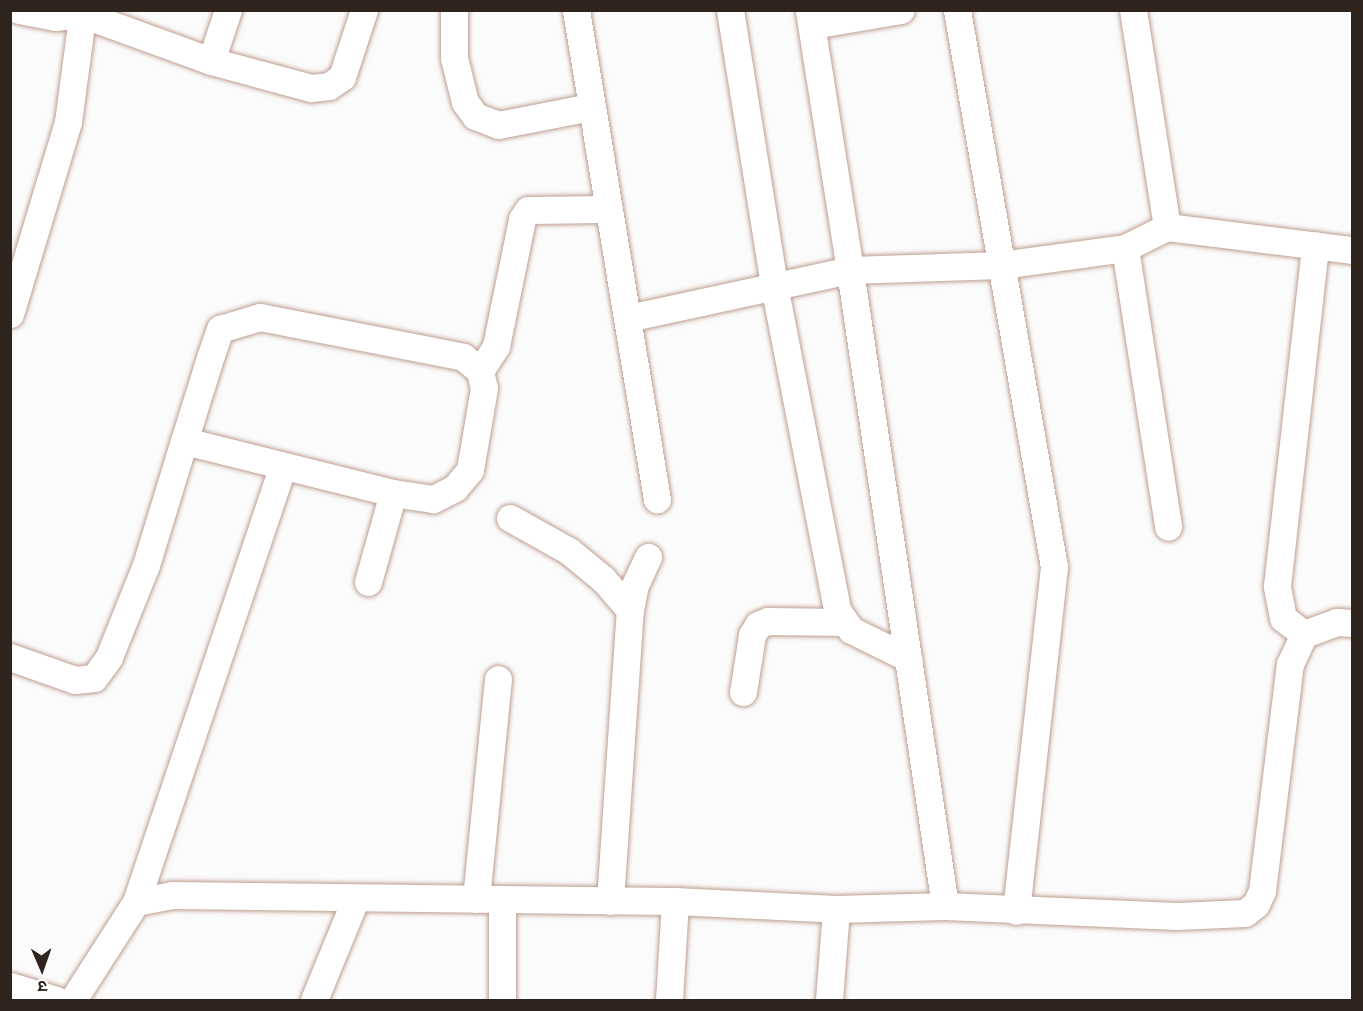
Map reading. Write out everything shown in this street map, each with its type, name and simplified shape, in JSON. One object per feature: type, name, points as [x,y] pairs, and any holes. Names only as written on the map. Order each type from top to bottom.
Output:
[{"type":"street","points":[[19,10],[55,17],[83,12],[211,61],[311,88],[329,86],[342,77],[364,10]]},
{"type":"street","points":[[211,61],[228,10]]},
{"type":"street","points":[[454,10],[454,58],[465,102],[475,116],[498,125],[591,107]]},
{"type":"street","points":[[576,10],[607,209],[628,318],[657,500]]},
{"type":"street","points":[[730,10],[774,285],[837,610],[843,622]]},
{"type":"street","points":[[901,10],[811,18],[945,906]]},
{"type":"street","points":[[957,10],[1054,567],[1016,911]]},
{"type":"street","points":[[1133,10],[1167,227]]},
{"type":"street","points":[[10,314],[68,122],[83,12]]},
{"type":"street","points":[[480,371],[496,346],[522,219],[528,210],[607,209]]},
{"type":"street","points":[[628,318],[850,270],[1002,265],[1125,248],[1167,227],[1353,250]]},
{"type":"street","points":[[1304,634],[1283,618],[1277,586],[1315,245]]},
{"type":"street","points":[[1125,248],[1168,526]]},
{"type":"street","points":[[10,657],[75,680],[94,678],[109,657],[146,565],[184,441],[220,329],[233,323],[260,317],[463,357],[480,371],[484,387],[470,471],[455,488],[433,499],[393,493],[184,441]]},
{"type":"street","points":[[73,1000],[136,902],[283,466]]},
{"type":"street","points":[[368,582],[393,493]]},
{"type":"street","points":[[510,518],[569,551],[603,579],[630,610]]},
{"type":"street","points":[[610,901],[630,610],[635,585],[648,557]]},
{"type":"street","points":[[743,692],[752,634],[758,625],[768,621],[843,622],[908,658]]},
{"type":"street","points":[[136,902],[172,895],[355,900],[675,901],[836,909],[945,906],[1016,911],[1176,916],[1245,913],[1256,904],[1262,891],[1290,664],[1304,634],[1337,622],[1353,623]]},
{"type":"street","points":[[498,679],[489,899],[502,1000]]},
{"type":"street","points":[[314,1000],[355,900]]},
{"type":"street","points":[[669,1000],[675,901]]},
{"type":"street","points":[[829,1000],[836,909]]},
{"type":"street","points":[[10,986],[56,1000]]}]
